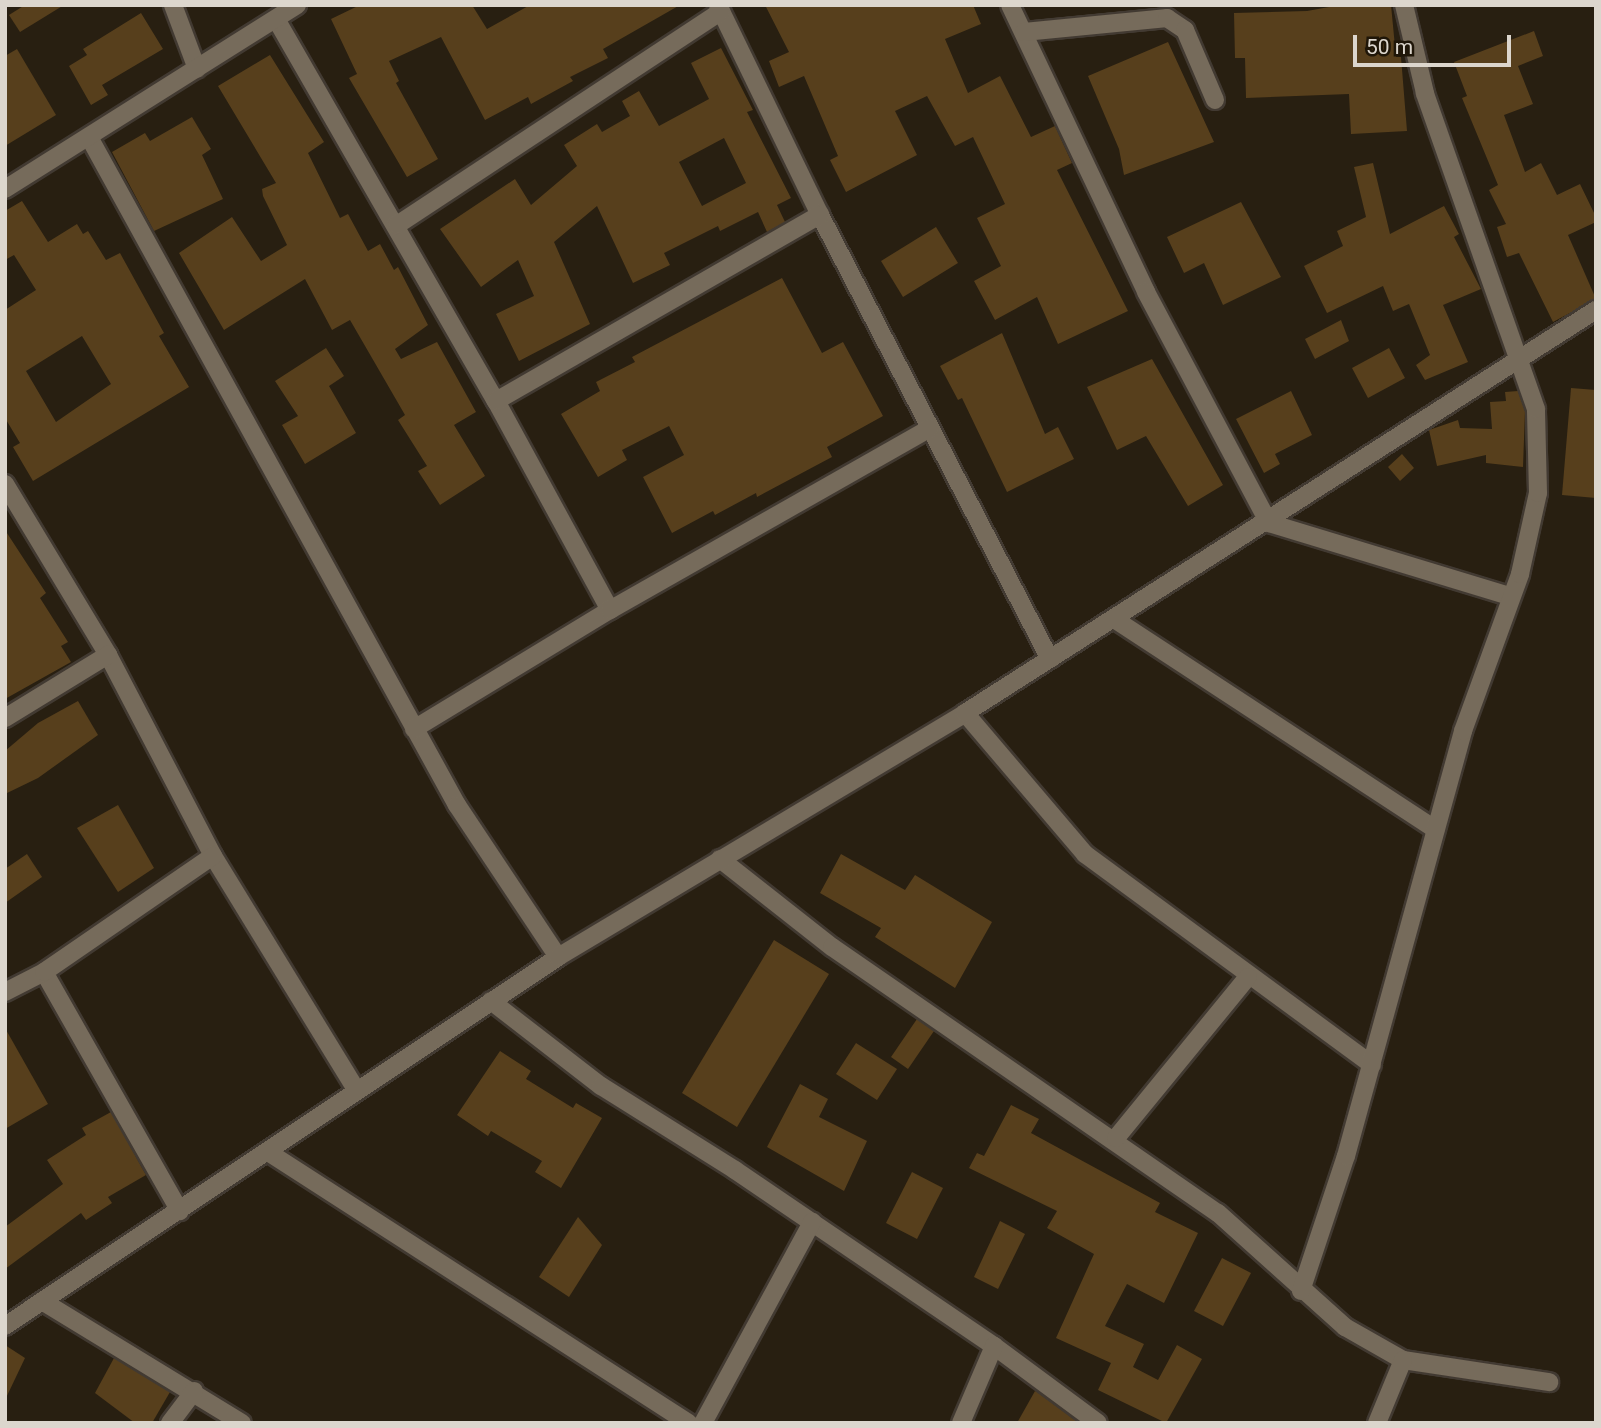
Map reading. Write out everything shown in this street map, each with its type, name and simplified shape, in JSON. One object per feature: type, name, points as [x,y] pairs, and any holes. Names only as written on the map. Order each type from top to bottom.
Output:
[{"type":"street","points":[[173,5],[197,69]]},
{"type":"street","points":[[5,189],[297,5]]},
{"type":"street","points":[[1010,5],[1146,292],[1269,523],[1510,597]]},
{"type":"street","points":[[1301,1291],[1372,1065],[1463,731],[1520,573],[1539,480],[1536,409],[1520,355],[1429,105],[1404,5]]},
{"type":"street","points":[[397,225],[720,8],[820,215],[1051,659]]},
{"type":"street","points":[[1024,32],[1167,18],[1185,30],[1215,100]]},
{"type":"street","points":[[276,19],[397,225],[610,610]]},
{"type":"street","points":[[89,137],[457,806],[558,957]]},
{"type":"street","points":[[496,401],[820,215]]},
{"type":"street","points":[[9,1318],[42,1301],[180,1211],[356,1089],[558,957],[965,713],[1269,523],[1520,355],[1596,310]]},
{"type":"street","points":[[414,729],[610,610],[930,428]]},
{"type":"street","points":[[5,484],[108,655],[213,856],[356,1089]]},
{"type":"street","points":[[1114,619],[1435,829]]},
{"type":"street","points":[[5,718],[108,655]]},
{"type":"street","points":[[965,713],[1085,854],[1248,977],[1372,1065]]},
{"type":"street","points":[[5,992],[44,972],[213,856]]},
{"type":"street","points":[[720,859],[832,947],[1116,1139],[1218,1213],[1301,1291],[1345,1327],[1404,1360],[1549,1382]]},
{"type":"street","points":[[44,972],[180,1211]]},
{"type":"street","points":[[1116,1139],[1248,977]]},
{"type":"street","points":[[491,1001],[601,1086],[812,1222],[994,1346],[1098,1423]]},
{"type":"street","points":[[268,1152],[688,1423]]},
{"type":"street","points":[[702,1423],[812,1222]]},
{"type":"street","points":[[42,1301],[194,1391],[242,1423]]},
{"type":"street","points":[[961,1423],[994,1346]]},
{"type":"street","points":[[1377,1423],[1404,1360]]},
{"type":"street","points":[[170,1423],[194,1391]]},
{"type":"building","points":[[25,5],[64,5],[20,32],[9,15]]},
{"type":"building","points":[[360,5],[472,5],[487,29],[530,5],[680,5],[603,49],[608,58],[570,77],[573,81],[531,104],[528,97],[485,120],[441,37],[389,61],[399,81],[396,83],[438,159],[407,177],[349,78],[357,74],[331,19]]},
{"type":"building","points":[[765,5],[973,5],[981,24],[945,39],[968,93],[1000,76],[1031,137],[1055,126],[1072,163],[1057,170],[1128,311],[1058,344],[1037,297],[995,320],[974,281],[1001,266],[977,218],[1005,204],[973,137],[955,146],[927,96],[895,111],[917,155],[846,192],[830,160],[838,156],[804,76],[779,87],[769,61],[789,52]]},
{"type":"building","points":[[1340,5],[1391,5],[1396,57],[1401,57],[1407,131],[1351,134],[1349,94],[1246,98],[1245,58],[1235,58],[1234,13],[1307,11]]},
{"type":"building","points":[[141,13],[163,49],[102,85],[108,95],[91,105],[69,66],[87,55],[83,49]]},
{"type":"building","points":[[1534,31],[1543,56],[1518,66],[1533,104],[1504,115],[1525,172],[1541,163],[1557,195],[1580,184],[1596,217],[1596,222],[1568,235],[1596,299],[1553,322],[1519,253],[1507,257],[1497,227],[1506,224],[1489,190],[1498,185],[1462,98],[1467,96],[1454,62]]},
{"type":"building","points":[[1168,42],[1214,142],[1124,175],[1119,149],[1088,76]]},
{"type":"building","points":[[721,48],[753,110],[747,112],[791,198],[777,205],[785,222],[767,232],[758,212],[720,231],[718,226],[664,253],[670,265],[633,283],[597,206],[554,242],[590,324],[519,361],[496,314],[534,296],[518,260],[481,287],[440,229],[515,179],[531,205],[577,166],[564,145],[597,124],[602,132],[630,116],[622,101],[639,91],[659,126],[709,99],[691,63]],"holes":[[[724,138],[746,183],[702,206],[679,162]]]},
{"type":"building","points":[[17,49],[56,115],[5,146],[5,56]]},
{"type":"building","points":[[270,55],[324,142],[308,153],[340,218],[348,214],[368,251],[380,244],[394,270],[398,267],[428,325],[395,349],[401,359],[437,342],[476,412],[454,425],[485,476],[440,505],[418,471],[427,466],[398,420],[405,415],[350,320],[332,330],[305,279],[224,330],[179,253],[232,217],[261,261],[287,245],[263,196],[262,189],[276,183],[218,86]]},
{"type":"building","points":[[192,117],[211,149],[202,155],[223,199],[154,231],[112,152],[145,133],[150,141]]},
{"type":"building","points":[[1373,163],[1390,234],[1444,206],[1459,234],[1454,237],[1481,289],[1443,305],[1468,362],[1425,380],[1416,365],[1430,355],[1409,304],[1393,311],[1383,286],[1327,313],[1304,266],[1343,246],[1337,231],[1366,217],[1354,167]]},
{"type":"building","points":[[22,201],[48,242],[77,224],[83,234],[88,231],[106,260],[120,253],[164,333],[159,336],[189,387],[33,481],[13,447],[20,443],[5,418],[5,310],[36,290],[14,255],[5,260],[5,211]],"holes":[[[82,336],[111,384],[56,422],[26,371]]]},
{"type":"building","points":[[1241,202],[1281,277],[1223,305],[1204,263],[1184,273],[1167,237]]},
{"type":"building","points":[[936,227],[958,263],[903,297],[881,261]]},
{"type":"building","points":[[782,278],[822,353],[843,342],[883,416],[827,447],[832,457],[757,497],[756,493],[715,515],[713,511],[672,533],[643,477],[684,455],[669,426],[622,450],[627,460],[598,477],[561,414],[600,391],[596,382],[635,362],[632,357]]},
{"type":"building","points":[[1341,320],[1349,341],[1315,359],[1305,339]]},
{"type":"building","points":[[1002,333],[1045,434],[1058,427],[1074,459],[1007,492],[962,398],[958,400],[940,366]]},
{"type":"building","points":[[326,348],[344,376],[329,386],[356,433],[305,464],[282,425],[298,416],[275,381]]},
{"type":"building","points":[[1389,348],[1405,378],[1368,398],[1352,368]]},
{"type":"building","points":[[1152,359],[1223,485],[1188,506],[1146,436],[1117,450],[1087,387]]},
{"type":"building","points":[[1571,388],[1596,390],[1596,498],[1562,495]]},
{"type":"building","points":[[1291,391],[1312,435],[1275,454],[1280,464],[1264,473],[1236,419]]},
{"type":"building","points":[[1518,391],[1525,411],[1523,467],[1486,463],[1486,455],[1437,466],[1429,430],[1458,420],[1460,428],[1492,429],[1490,402],[1506,401],[1505,392]]},
{"type":"building","points":[[1402,454],[1414,468],[1400,481],[1388,467]]},
{"type":"building","points":[[5,530],[46,593],[40,598],[68,642],[61,646],[71,662],[5,699]]},
{"type":"building","points":[[78,701],[98,735],[38,778],[5,794],[5,751],[38,723]]},
{"type":"building","points":[[118,805],[154,868],[118,892],[77,828]]},
{"type":"building","points":[[27,854],[42,877],[5,903],[5,869]]},
{"type":"building","points":[[841,854],[905,890],[915,875],[992,922],[955,988],[875,937],[881,928],[820,893]]},
{"type":"building","points":[[774,940],[829,974],[737,1127],[682,1093]]},
{"type":"building","points":[[917,1019],[934,1031],[908,1069],[891,1057]]},
{"type":"building","points":[[5,1028],[48,1104],[5,1129]]},
{"type":"building","points":[[856,1043],[897,1069],[877,1100],[836,1074]]},
{"type":"building","points":[[500,1051],[531,1071],[526,1079],[573,1108],[576,1103],[602,1118],[561,1188],[535,1172],[542,1161],[491,1131],[488,1136],[457,1115]]},
{"type":"building","points":[[800,1084],[828,1099],[819,1117],[867,1141],[844,1191],[767,1147]]},
{"type":"building","points":[[1011,1105],[1039,1119],[1031,1133],[1160,1203],[1155,1212],[1198,1233],[1164,1303],[1127,1284],[1105,1326],[1144,1344],[1133,1367],[1158,1380],[1177,1345],[1202,1359],[1166,1423],[1098,1390],[1111,1363],[1056,1338],[1094,1254],[1047,1228],[1057,1211],[969,1168],[977,1153],[984,1156]]},
{"type":"building","points":[[111,1112],[146,1175],[108,1197],[112,1203],[86,1220],[81,1213],[5,1269],[5,1227],[63,1184],[47,1160],[86,1135],[82,1128]]},
{"type":"building","points":[[912,1172],[943,1188],[917,1239],[886,1223]]},
{"type":"building","points":[[578,1217],[602,1245],[569,1297],[539,1277]]},
{"type":"building","points":[[1000,1221],[1025,1234],[998,1289],[974,1277]]},
{"type":"building","points":[[1222,1258],[1251,1273],[1223,1326],[1194,1311]]},
{"type":"building","points":[[5,1345],[25,1358],[5,1400]]},
{"type":"building","points":[[114,1358],[170,1392],[152,1423],[135,1423],[95,1393]]},
{"type":"building","points":[[1035,1391],[1037,1392],[1079,1423],[1017,1423]]}]
